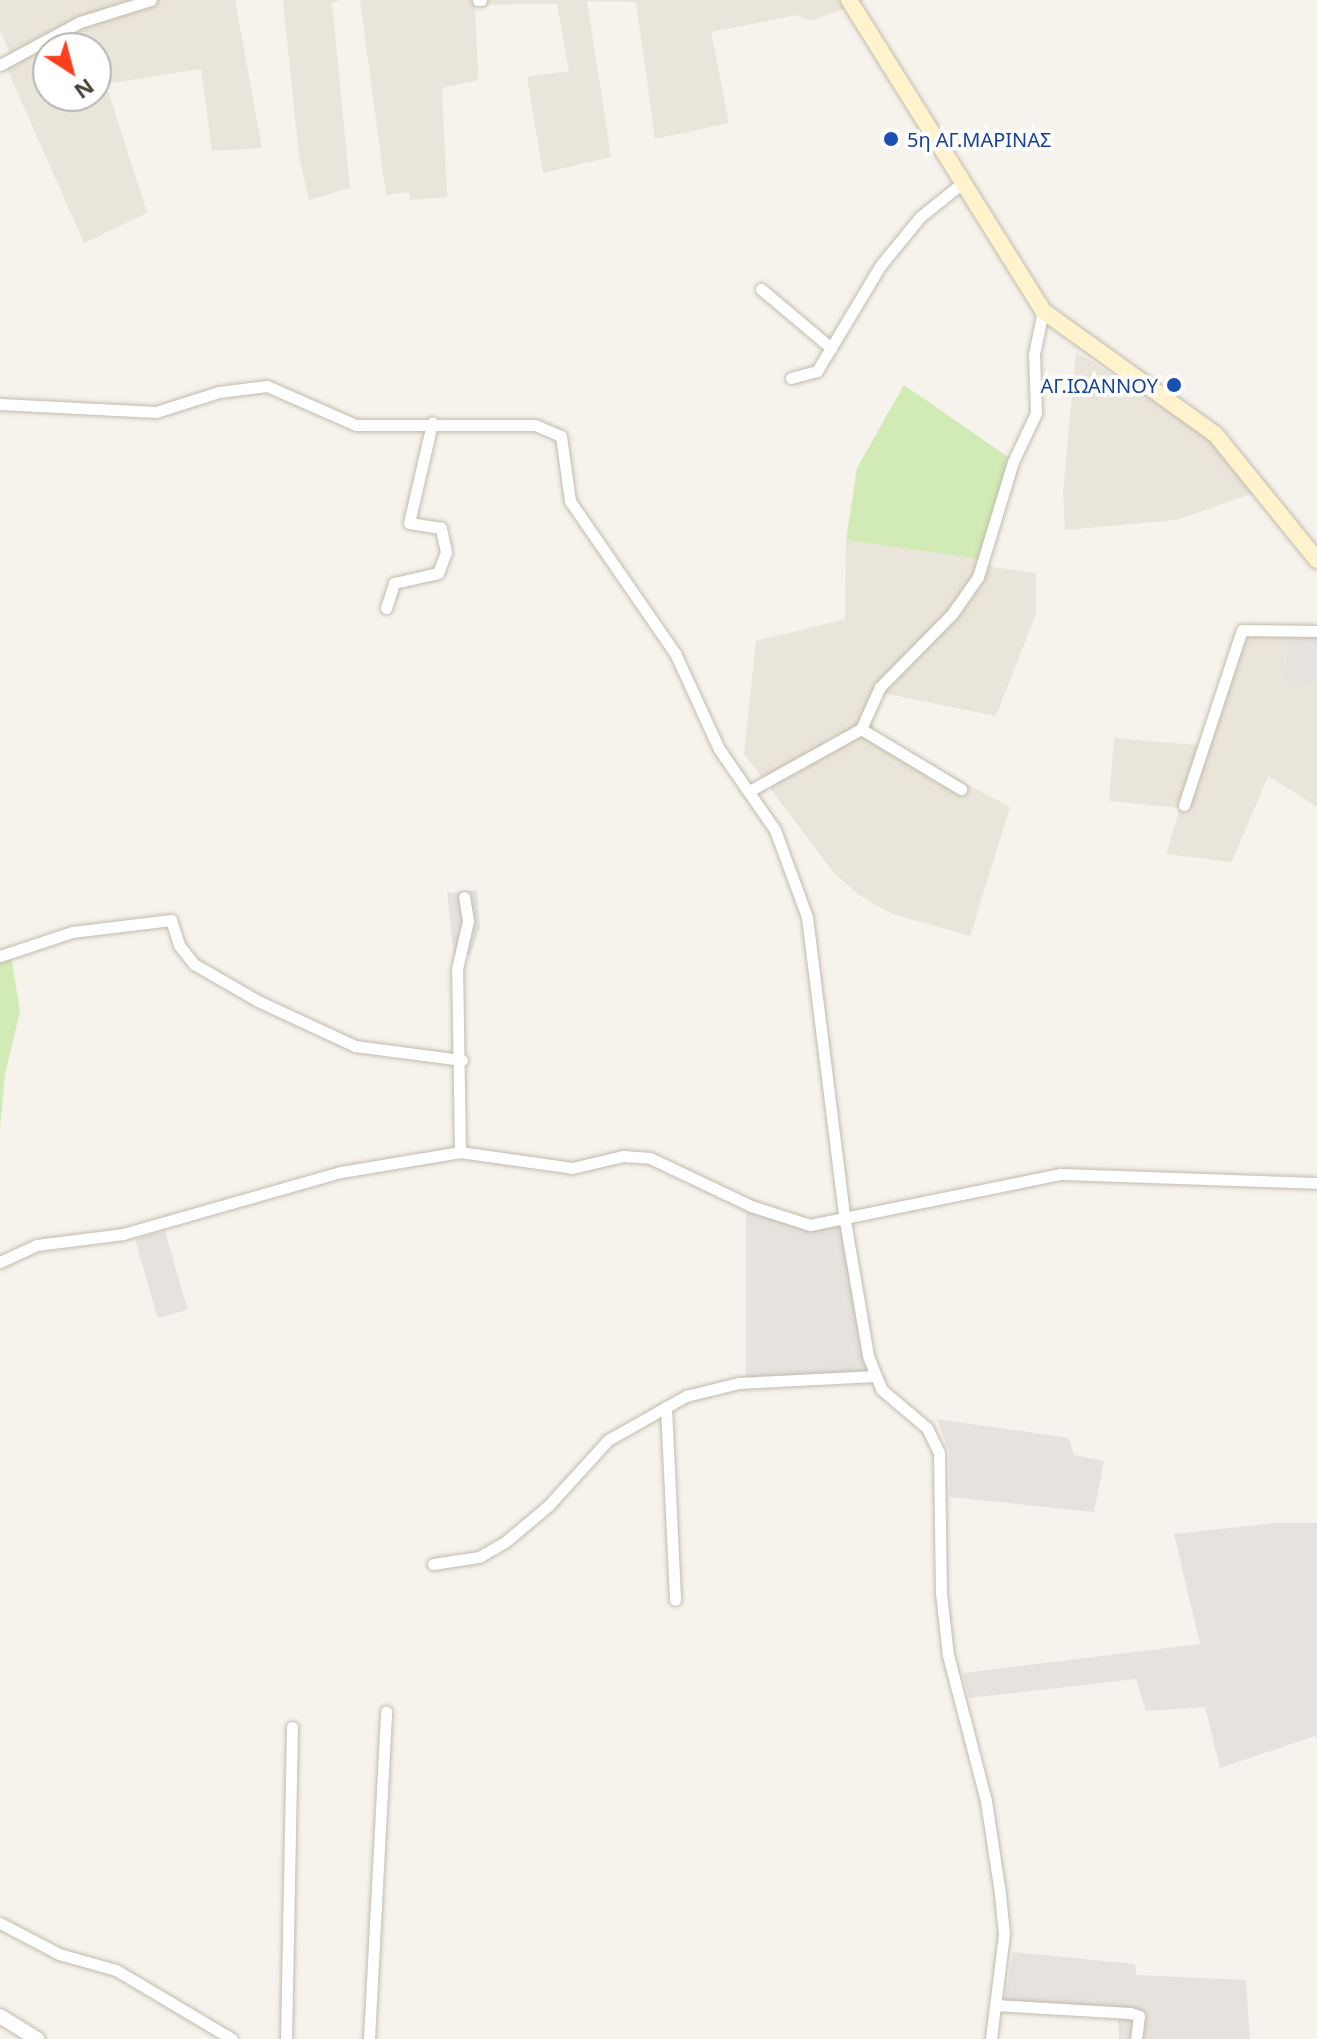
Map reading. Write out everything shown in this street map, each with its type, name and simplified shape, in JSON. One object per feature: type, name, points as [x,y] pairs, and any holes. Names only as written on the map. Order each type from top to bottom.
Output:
[{"type":"main road","points":[[849,0],[1043,311],[1215,434],[1317,560]]},
{"type":"street","points":[[0,65],[80,22],[151,0]]},
{"type":"street","points":[[791,378],[817,371],[880,266],[920,217],[961,184]]},
{"type":"street","points":[[761,289],[831,348]]},
{"type":"street","points":[[751,790],[861,729],[880,687],[952,614],[987,560],[1013,462],[1036,413],[1034,354],[1043,311]]},
{"type":"street","points":[[0,404],[156,412],[219,392],[267,386],[356,425],[535,425],[561,436],[570,501],[675,653],[719,749],[751,790],[792,868],[807,917],[845,1221],[875,1376],[890,1399],[927,1428],[939,1453],[941,1593],[948,1655],[986,1801],[1004,1934],[991,2039]]},
{"type":"street","points":[[386,608],[394,583],[438,573],[446,552],[441,528],[409,523],[432,423]]},
{"type":"street","points":[[1184,805],[1242,630],[1317,631]]},
{"type":"street","points":[[861,729],[961,789]]},
{"type":"street","points":[[460,1152],[462,1060],[457,969],[468,921],[464,897]]},
{"type":"street","points":[[0,956],[72,932],[171,920],[179,945],[194,964],[333,1037],[355,1046],[462,1060]]},
{"type":"street","points":[[0,1262],[37,1245],[123,1234],[341,1172],[460,1152],[572,1168],[623,1156],[650,1158],[766,1211],[810,1225],[845,1221],[1061,1174],[1317,1183]]},
{"type":"street","points":[[433,1564],[479,1557],[505,1542],[548,1506],[608,1440],[666,1407],[715,1386],[827,1374],[875,1376]]},
{"type":"street","points":[[666,1407],[675,1600]]},
{"type":"street","points":[[369,2039],[386,1711]]},
{"type":"street","points":[[286,2039],[292,1727]]},
{"type":"street","points":[[0,1923],[59,1954],[116,1970],[232,2039]]},
{"type":"street","points":[[995,2005],[1130,2013],[1139,2016],[1136,2039]]},
{"type":"street","points":[[0,2016],[37,2039]]},
{"type":"shaded area","points":[[0,0],[235,0],[262,148],[212,151],[201,69],[112,83],[112,32],[32,32],[32,112],[112,112],[112,103],[147,213],[84,243],[6,67],[12,61],[0,29]]},
{"type":"shaded area","points":[[283,0],[341,0],[332,3],[350,188],[309,200],[299,157]]},
{"type":"shaded area","points":[[360,0],[866,0],[811,21],[797,15],[711,32],[729,123],[655,139],[636,2],[587,1],[611,157],[543,173],[527,77],[569,71],[557,4],[475,5],[478,80],[442,88],[447,197],[410,200],[409,192],[386,195]]},
{"type":"shaded area","points":[[1076,352],[1197,426],[1257,492],[1176,520],[1065,530],[1063,493]]},
{"type":"shaded area","points":[[846,540],[980,559],[993,567],[1036,573],[1036,614],[996,716],[883,693],[870,715],[877,736],[1010,807],[970,936],[892,914],[859,895],[834,873],[744,754],[756,641],[845,619]]},
{"type":"shaded area","points":[[1244,637],[1290,637],[1282,681],[1317,684],[1317,807],[1268,776],[1232,862],[1166,854],[1180,808],[1109,801],[1114,738],[1208,746]]},
{"type":"shaded area","points":[[1290,637],[1317,637],[1317,684],[1282,681]]},
{"type":"shaded area","points":[[477,890],[480,927],[471,954],[454,957],[447,893]]},
{"type":"shaded area","points":[[746,1207],[812,1230],[840,1226],[871,1371],[746,1379]]},
{"type":"shaded area","points":[[165,1231],[188,1310],[158,1318],[135,1240]]},
{"type":"shaded area","points":[[937,1419],[1069,1438],[1074,1455],[1104,1461],[1094,1512],[950,1497],[949,1451]]},
{"type":"shaded area","points":[[1275,1523],[1317,1523],[1317,1741],[1315,1736],[1220,1768],[1205,1707],[1146,1711],[1136,1679],[969,1698],[963,1673],[1200,1644],[1174,1534]]},
{"type":"shaded area","points":[[1013,1952],[1135,1964],[1136,1975],[1246,1980],[1250,2039],[1119,2039],[1118,2020],[1111,2015],[1003,2010]]},
{"type":"green space","points":[[904,385],[1011,459],[980,559],[846,540],[857,468]]},
{"type":"green space","points":[[11,955],[20,1011],[5,1075],[0,1129],[0,960]]},
{"type":"place","name":"5η ΑΓ.ΜΑΡΙΝΑΣ","points":[[891,139]]},
{"type":"place","name":"ΑΓ.ΙΩΑΝΝΟΥ","points":[[1174,385]]}]
